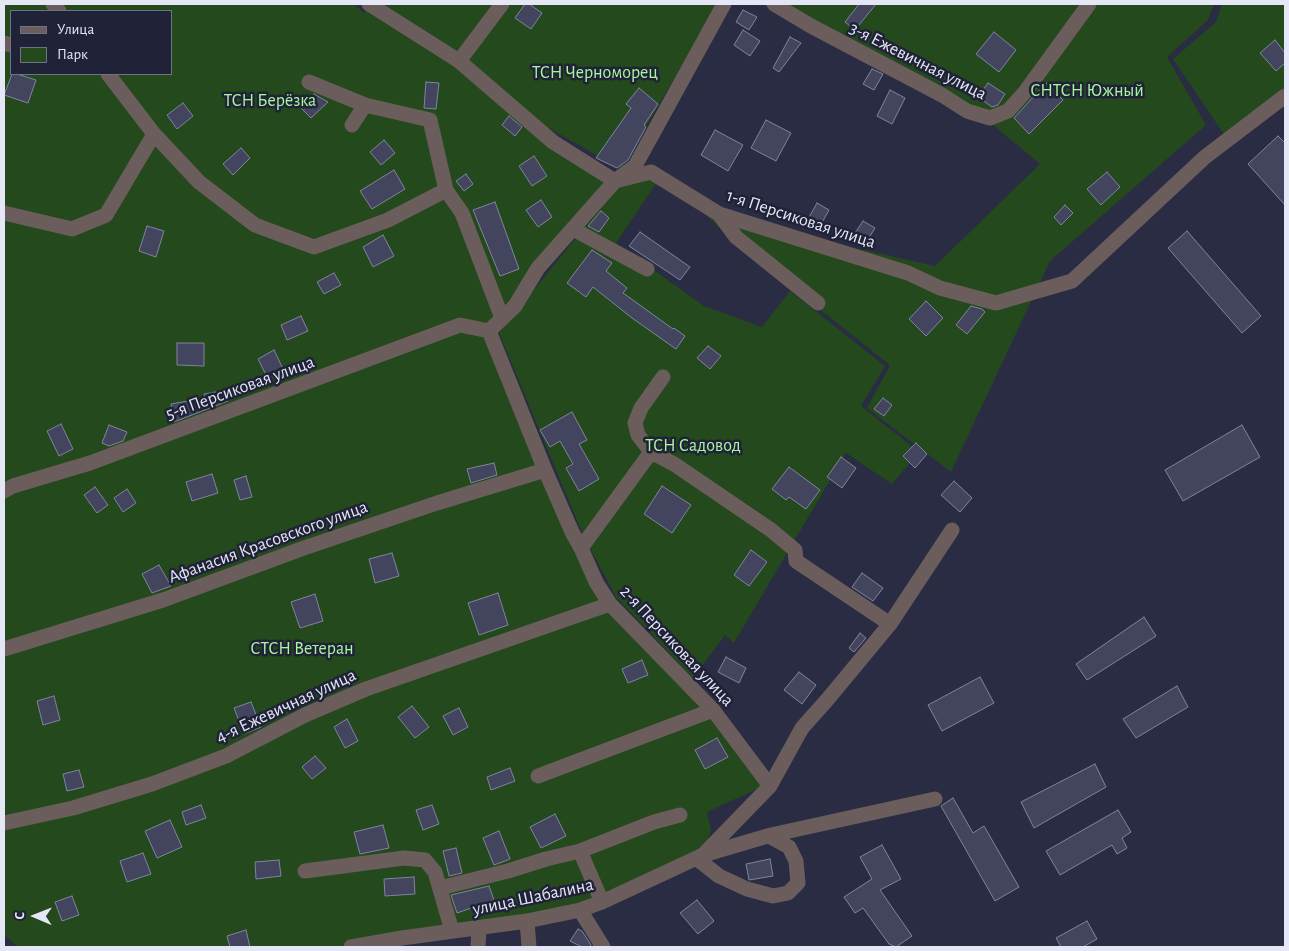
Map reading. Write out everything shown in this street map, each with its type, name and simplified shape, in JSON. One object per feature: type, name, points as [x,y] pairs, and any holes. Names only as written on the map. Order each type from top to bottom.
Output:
[{"type":"street","points":[[369,4],[459,61],[553,142],[615,181]]},
{"type":"street","points":[[459,61],[502,4]]},
{"type":"street","points":[[489,331],[515,306],[538,268],[615,181],[635,166],[724,4]]},
{"type":"street","name":"3-я Ежевичная улица","points":[[774,4],[811,26],[942,95],[966,111],[990,118],[1008,110],[1025,92],[1089,4]]},
{"type":"street","points":[[109,75],[154,134],[200,182],[255,225],[314,247],[388,220],[446,190]]},
{"type":"street","points":[[309,82],[364,105],[430,120],[446,190],[462,213],[502,318]]},
{"type":"street","name":"1-я Персиковая улица","points":[[615,181],[651,172],[719,214],[908,273],[940,288],[996,303],[1072,281],[1205,157],[1285,96]]},
{"type":"street","points":[[352,125],[364,105]]},
{"type":"street","points":[[4,213],[72,229],[106,215],[154,134]]},
{"type":"street","points":[[719,214],[736,237],[818,303]]},
{"type":"street","points":[[574,229],[647,269]]},
{"type":"street","name":"5-я Персиковая улица","points":[[4,491],[13,486],[99,460],[460,325],[489,331]]},
{"type":"street","name":"2-я Персиковая улица","points":[[489,331],[545,470],[596,582],[610,604],[713,710],[770,786]]},
{"type":"street","points":[[663,377],[641,408],[634,423],[638,435],[651,452],[674,464],[771,530],[795,550],[796,560],[890,624]]},
{"type":"street","points":[[581,548],[651,452]]},
{"type":"street","name":"Афанасия Красовского улица","points":[[4,649],[162,600],[304,548],[437,503],[545,470]]},
{"type":"street","points":[[770,836],[789,847],[796,861],[798,884],[788,893],[773,896],[747,889],[719,876],[700,856],[770,786],[802,728],[890,624],[952,530]]},
{"type":"street","name":"4-я Ежевичная улица","points":[[4,823],[72,808],[152,784],[226,756],[305,715],[366,689],[610,604]]},
{"type":"street","points":[[538,776],[713,710]]},
{"type":"street","name":"улица Шабалина","points":[[351,947],[526,921],[580,910],[602,902],[700,856],[770,836],[935,798]]},
{"type":"street","points":[[440,888],[580,851],[654,822],[680,815]]},
{"type":"street","points":[[580,851],[602,902]]},
{"type":"street","points":[[305,871],[404,858],[425,860],[435,872],[452,931]]},
{"type":"street","points":[[580,910],[603,947]]},
{"type":"street","points":[[526,921],[530,947]]},
{"type":"street","points":[[478,947],[479,928]]},
{"type":"green space","name":"СТСН Ветеран","points":[[4,4],[354,4],[364,13],[370,7],[457,64],[527,125],[615,174],[494,331],[574,528],[613,601],[766,785],[707,812],[711,830],[702,859],[631,891],[383,947],[18,947],[4,935]]},
{"type":"green space","name":"ТСН Черноморец","points":[[376,4],[718,4],[621,169],[531,118]]},
{"type":"green space","name":"СНТСН Южный","points":[[762,4],[1214,4],[1208,20],[1167,57],[1206,125],[1050,261],[951,472],[867,408],[890,365],[730,238],[705,214],[935,266],[1040,164],[993,125]]},
{"type":"green space","points":[[1222,4],[1285,4],[1285,88],[1225,136],[1173,59],[1216,22]]},
{"type":"green space","name":"ТСН Садовод","points":[[641,169],[657,182],[616,243],[704,306],[762,327],[790,291],[885,366],[861,406],[919,452],[892,484],[846,453],[734,643],[725,635],[693,678],[616,597],[583,535],[499,333],[619,185]]},
{"type":"building","points":[[525,4],[529,4],[542,13],[531,29],[515,18]]},
{"type":"building","points":[[859,4],[876,4],[855,30],[845,22]]},
{"type":"building","points":[[743,10],[757,17],[749,30],[736,22]]},
{"type":"building","points":[[743,30],[760,41],[750,56],[734,45]]},
{"type":"building","points":[[994,32],[1016,50],[999,72],[976,54]]},
{"type":"building","points":[[790,37],[801,43],[779,72],[773,68]]},
{"type":"building","points":[[1275,40],[1285,53],[1285,63],[1276,71],[1260,53]]},
{"type":"building","points":[[872,69],[883,74],[874,90],[863,84]]},
{"type":"building","points":[[12,75],[20,75],[36,80],[28,103],[4,95]]},
{"type":"building","points":[[426,82],[439,83],[436,109],[424,108]]},
{"type":"building","points":[[988,83],[1005,94],[998,105],[992,107],[978,97]]},
{"type":"building","points":[[1046,83],[1063,100],[1029,134],[1014,118]]},
{"type":"building","points":[[639,88],[658,104],[644,125],[646,127],[628,160],[617,168],[596,158],[631,108],[626,104]]},
{"type":"building","points":[[890,90],[905,98],[892,124],[877,116]]},
{"type":"building","points":[[314,94],[328,102],[311,118],[300,107]]},
{"type":"building","points":[[183,103],[193,116],[177,129],[167,115]]},
{"type":"building","points":[[509,116],[522,127],[515,136],[502,125]]},
{"type":"building","points":[[766,120],[791,133],[776,161],[751,148]]},
{"type":"building","points":[[715,130],[743,145],[728,171],[701,155]]},
{"type":"building","points":[[1278,136],[1285,143],[1285,205],[1248,164]]},
{"type":"building","points":[[384,140],[395,153],[381,165],[370,152]]},
{"type":"building","points":[[241,148],[250,158],[233,175],[223,164]]},
{"type":"building","points":[[534,156],[547,176],[532,186],[519,166]]},
{"type":"building","points":[[394,170],[405,189],[372,209],[360,191]]},
{"type":"building","points":[[1107,172],[1120,187],[1101,205],[1087,189]]},
{"type":"building","points":[[466,174],[473,184],[464,191],[456,181]]},
{"type":"building","points":[[541,200],[552,217],[538,227],[526,210]]},
{"type":"building","points":[[495,202],[519,269],[500,276],[473,210]]},
{"type":"building","points":[[817,203],[829,210],[819,228],[807,221]]},
{"type":"building","points":[[1065,205],[1073,213],[1061,225],[1054,217]]},
{"type":"building","points":[[601,211],[609,218],[599,232],[588,226]]},
{"type":"building","points":[[863,221],[875,228],[867,241],[855,233]]},
{"type":"building","points":[[147,226],[164,231],[156,257],[139,251]]},
{"type":"building","points":[[1187,231],[1261,316],[1242,333],[1168,248]]},
{"type":"building","points":[[640,232],[690,267],[680,280],[629,246]]},
{"type":"building","points":[[383,235],[394,256],[373,267],[363,247]]},
{"type":"building","points":[[592,250],[612,263],[606,271],[627,288],[623,293],[685,336],[676,349],[593,287],[586,297],[567,283]]},
{"type":"building","points":[[334,273],[341,285],[324,294],[317,282]]},
{"type":"building","points":[[926,301],[943,318],[926,336],[909,319]]},
{"type":"building","points":[[971,306],[982,309],[985,312],[967,334],[956,325]]},
{"type":"building","points":[[301,316],[308,331],[287,340],[281,325]]},
{"type":"building","points":[[177,343],[204,343],[204,366],[177,365]]},
{"type":"building","points":[[708,346],[721,356],[710,369],[697,358]]},
{"type":"building","points":[[274,350],[284,371],[268,379],[258,359]]},
{"type":"building","points":[[227,390],[228,401],[174,422],[171,404],[205,398],[204,394]]},
{"type":"building","points":[[883,398],[892,405],[884,416],[874,409]]},
{"type":"building","points":[[572,412],[587,440],[579,444],[599,479],[579,491],[566,468],[573,464],[560,441],[550,447],[540,430]]},
{"type":"building","points":[[61,424],[73,449],[59,456],[47,431]]},
{"type":"building","points":[[109,425],[127,432],[123,441],[109,446],[102,443]]},
{"type":"building","points":[[1242,425],[1260,457],[1183,501],[1165,470]]},
{"type":"building","points":[[916,443],[927,454],[915,468],[903,456]]},
{"type":"building","points":[[841,457],[856,468],[842,488],[827,477]]},
{"type":"building","points":[[494,463],[497,475],[471,483],[467,469]]},
{"type":"building","points":[[789,467],[820,490],[806,509],[789,497],[786,500],[772,489]]},
{"type":"building","points":[[212,474],[218,493],[192,501],[186,482]]},
{"type":"building","points":[[246,476],[252,497],[240,500],[234,480]]},
{"type":"building","points":[[954,481],[972,498],[960,512],[941,495]]},
{"type":"building","points":[[662,486],[691,505],[672,533],[644,514]]},
{"type":"building","points":[[95,487],[108,505],[97,513],[84,495]]},
{"type":"building","points":[[127,489],[136,503],[123,512],[114,498]]},
{"type":"building","points":[[751,550],[767,562],[749,586],[734,575]]},
{"type":"building","points":[[392,553],[399,576],[375,583],[369,559]]},
{"type":"building","points":[[159,565],[171,586],[152,593],[142,574]]},
{"type":"building","points":[[862,573],[883,588],[873,601],[852,587]]},
{"type":"building","points":[[498,593],[508,625],[479,635],[468,603]]},
{"type":"building","points":[[315,594],[323,621],[300,628],[291,602]]},
{"type":"building","points":[[1144,617],[1156,636],[1087,680],[1076,664]]},
{"type":"building","points":[[860,633],[866,638],[854,652],[849,648]]},
{"type":"building","points":[[726,657],[746,668],[739,683],[718,672]]},
{"type":"building","points":[[642,660],[648,675],[628,683],[622,669]]},
{"type":"building","points":[[799,672],[816,685],[802,704],[784,690]]},
{"type":"building","points":[[980,677],[994,703],[942,731],[928,705]]},
{"type":"building","points":[[1177,686],[1188,707],[1136,738],[1123,719]]},
{"type":"building","points":[[54,696],[60,720],[43,725],[37,701]]},
{"type":"building","points":[[251,702],[261,727],[244,734],[234,708]]},
{"type":"building","points":[[412,706],[429,727],[415,738],[398,717]]},
{"type":"building","points":[[459,708],[468,727],[453,735],[443,716]]},
{"type":"building","points":[[347,719],[358,741],[345,748],[334,727]]},
{"type":"building","points":[[717,738],[728,757],[705,769],[695,750]]},
{"type":"building","points":[[315,756],[326,768],[312,779],[302,767]]},
{"type":"building","points":[[1095,764],[1106,787],[1034,828],[1021,802]]},
{"type":"building","points":[[510,768],[515,781],[491,790],[487,777]]},
{"type":"building","points":[[79,770],[84,787],[67,791],[63,774]]},
{"type":"building","points":[[953,798],[973,833],[984,826],[1019,887],[995,901],[941,806]]},
{"type":"building","points":[[201,805],[206,818],[186,825],[182,812]]},
{"type":"building","points":[[432,805],[439,824],[423,830],[416,810]]},
{"type":"building","points":[[1118,810],[1131,832],[1122,838],[1127,848],[1117,854],[1112,845],[1060,875],[1046,851]]},
{"type":"building","points":[[555,814],[566,836],[541,848],[530,827]]},
{"type":"building","points":[[170,820],[182,847],[157,858],[145,831]]},
{"type":"building","points":[[383,825],[389,848],[360,854],[354,832]]},
{"type":"building","points":[[499,831],[510,859],[494,865],[483,838]]},
{"type":"building","points":[[882,845],[901,879],[880,890],[912,936],[896,947],[889,944],[863,908],[855,913],[844,897],[872,879],[860,857]]},
{"type":"building","points":[[456,848],[462,873],[449,876],[443,851]]},
{"type":"building","points":[[143,853],[151,874],[127,882],[120,861]]},
{"type":"building","points":[[770,859],[773,876],[749,880],[746,864]]},
{"type":"building","points":[[279,860],[281,876],[256,879],[255,862]]},
{"type":"building","points":[[414,877],[415,894],[385,896],[384,879]]},
{"type":"building","points":[[489,886],[494,900],[457,913],[451,895]]},
{"type":"building","points":[[72,896],[79,915],[62,921],[55,902]]},
{"type":"building","points":[[697,900],[714,921],[698,934],[680,913]]},
{"type":"building","points":[[1087,921],[1097,939],[1083,947],[1061,947],[1056,938]]},
{"type":"building","points":[[578,929],[582,931],[591,945],[590,947],[582,947],[570,941]]},
{"type":"building","points":[[246,930],[250,947],[230,947],[227,936]]},
{"type":"park label","name":"ТСН Берёзка","points":[[270,101]]}]
